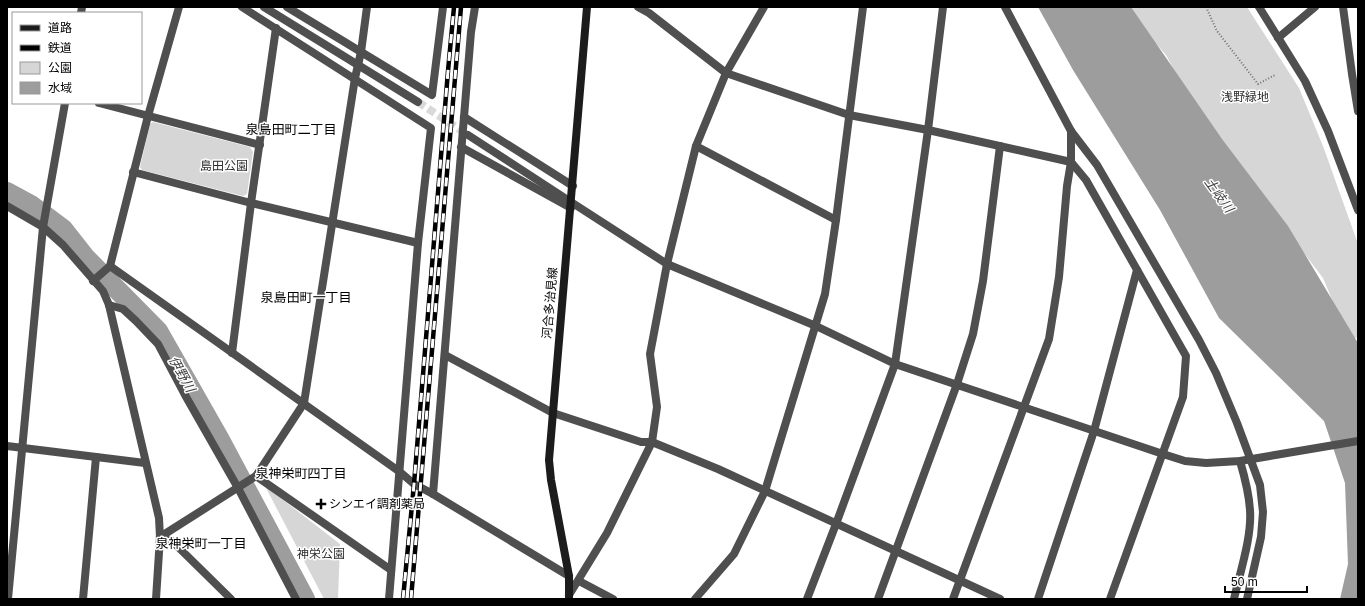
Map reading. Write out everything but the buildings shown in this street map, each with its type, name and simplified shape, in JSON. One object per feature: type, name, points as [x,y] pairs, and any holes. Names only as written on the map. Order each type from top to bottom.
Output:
[{"type":"main road","name":"河合多治見線","points":[[569,597],[569,576],[551,480],[549,460],[587,7]]},
{"type":"street","points":[[93,281],[110,266],[133,172],[179,7]]},
{"type":"street","points":[[242,7],[431,128],[418,243],[389,599]]},
{"type":"street","points":[[264,7],[418,102]]},
{"type":"street","points":[[287,7],[432,95],[443,7]]},
{"type":"street","points":[[160,537],[256,476],[304,403],[367,7]]},
{"type":"street","points":[[434,494],[461,147],[471,32],[475,7]]},
{"type":"street","points":[[638,7],[649,10],[726,72],[850,115],[928,130],[1071,162],[1086,180],[1186,356],[1183,397],[1110,599]]},
{"type":"street","points":[[569,597],[607,533],[652,442],[657,407],[650,354],[667,264],[696,146],[726,72],[764,7]]},
{"type":"street","points":[[695,599],[734,554],[765,491],[816,326],[825,294],[836,220],[863,7]]},
{"type":"street","points":[[807,599],[895,364],[928,130],[943,7]]},
{"type":"street","points":[[1005,7],[1071,131],[1097,164],[1199,340],[1216,373],[1260,485],[1263,512],[1261,537],[1247,599]]},
{"type":"street","points":[[1259,7],[1305,81],[1328,132],[1357,205]]},
{"type":"street","points":[[1278,38],[1315,7]]},
{"type":"street","points":[[1344,7],[1358,111]]},
{"type":"street","points":[[232,353],[251,203],[276,28]]},
{"type":"street","points":[[8,599],[43,227],[65,104]]},
{"type":"street","points":[[103,104],[260,145]]},
{"type":"street","points":[[464,117],[573,186]]},
{"type":"street","points":[[953,599],[1049,339],[1059,278],[1067,186],[1071,162],[1071,131]]},
{"type":"street","points":[[468,135],[571,205],[667,264],[816,326],[895,364],[1185,461],[1206,463],[1251,460],[1358,441]]},
{"type":"street","points":[[696,146],[836,220]]},
{"type":"street","points":[[878,599],[957,384],[973,334],[984,281],[1000,146]]},
{"type":"street","points":[[461,147],[571,205]]},
{"type":"street","points":[[133,172],[251,203],[418,243]]},
{"type":"street","points":[[7,206],[43,227],[63,245],[103,292],[109,305],[159,518],[160,537],[156,599]]},
{"type":"street","points":[[110,266],[304,403],[400,472],[414,484],[434,494],[569,576]]},
{"type":"street","points":[[1038,599],[1094,431],[1136,270]]},
{"type":"street","points":[[109,305],[122,309],[158,344],[238,488],[296,599]]},
{"type":"street","points":[[444,356],[553,413],[641,442],[652,442],[718,469],[1000,599]]},
{"type":"street","points":[[7,446],[146,463]]},
{"type":"street","points":[[82,599],[96,457]]},
{"type":"street","points":[[1234,599],[1249,534],[1250,511],[1248,487],[1240,461]]},
{"type":"street","points":[[256,476],[391,570]]},
{"type":"street","points":[[160,537],[171,540],[231,599]]},
{"type":"street","points":[[578,581],[612,599]]},
{"type":"path","points":[[1206,7],[1217,31],[1258,84],[1275,75]]},
{"type":"green space","name":"浅野緑地","points":[[1124,7],[1247,7],[1299,88],[1323,146],[1358,244],[1358,337],[1349,340],[1323,278],[1240,169],[1206,130],[1166,55]]},
{"type":"green space","name":"島田公園","points":[[153,122],[250,147],[253,152],[247,194],[243,196],[142,170],[140,167],[150,124]]},
{"type":"green space","name":"神栄公園","points":[[265,486],[340,544],[338,599],[324,599]]},
{"type":"water","name":"土岐川","points":[[1038,7],[1131,7],[1222,139],[1288,226],[1358,343],[1358,599],[1340,599],[1348,564],[1345,483],[1324,421],[1219,318],[1160,210],[1073,70]]},
{"type":"waterway","name":"伊野川","points":[[7,192],[31,205],[63,229],[85,257],[158,331],[220,440],[305,599]]},
{"type":"tunnel","points":[[418,102],[468,135]]},
{"type":"railway","points":[[403,599],[454,7]]},
{"type":"railway","points":[[411,599],[461,7]]},
{"type":"place","name":"シンエイ調剤薬局","points":[[321,504]]},
{"type":"district","name":"泉島田町二丁目","points":[[291,129]]},
{"type":"district","name":"泉島田町一丁目","points":[[306,297]]},
{"type":"district","name":"泉神栄町四丁目","points":[[301,473]]},
{"type":"district","name":"泉神栄町一丁目","points":[[201,543]]}]
